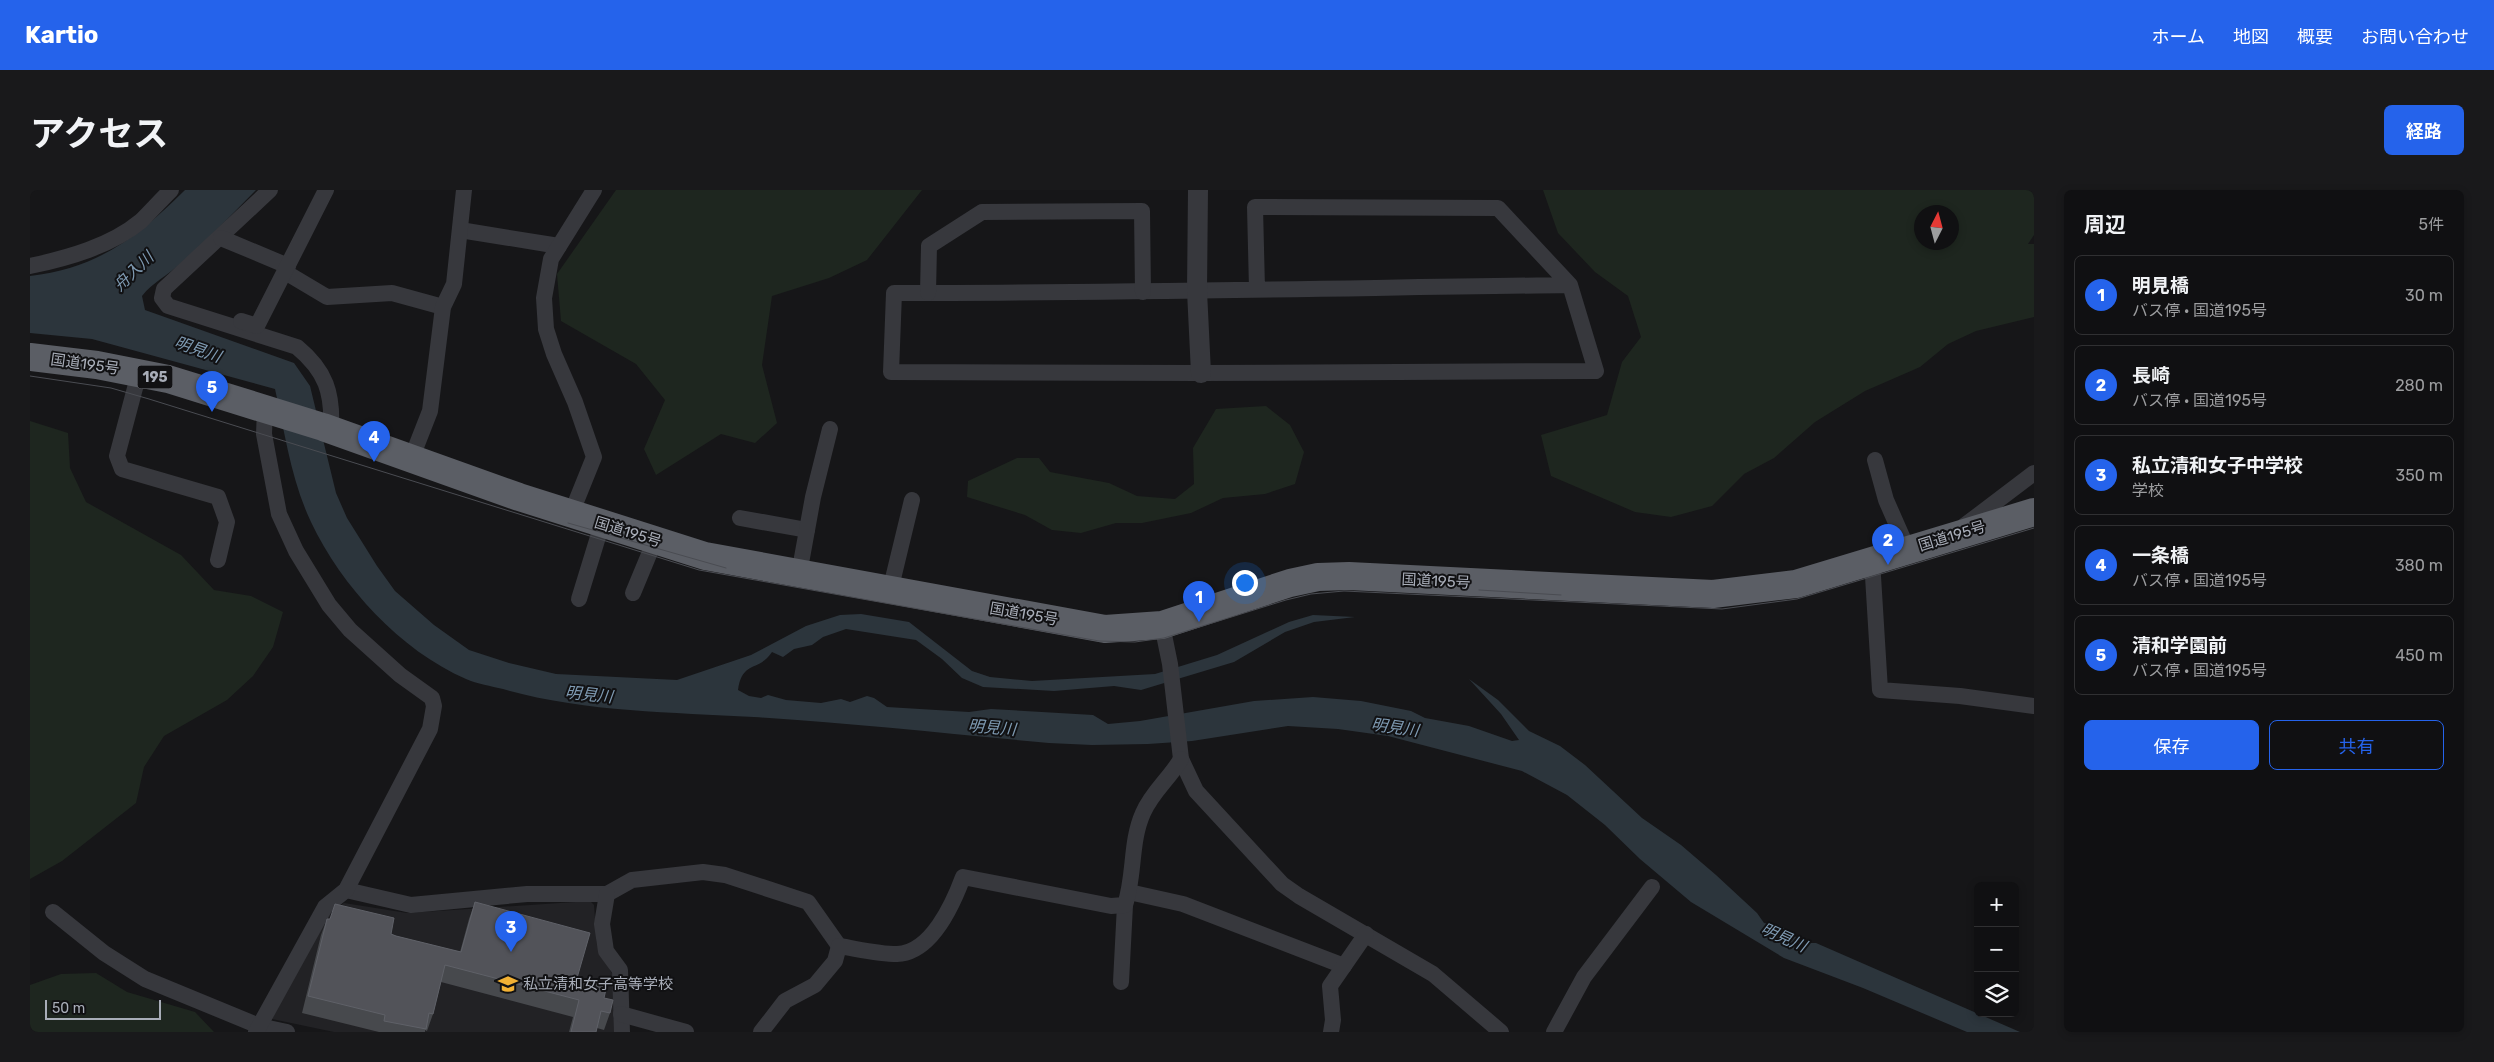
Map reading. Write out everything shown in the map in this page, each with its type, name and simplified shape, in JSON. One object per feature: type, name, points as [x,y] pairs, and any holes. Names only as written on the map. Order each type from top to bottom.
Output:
[{"type":"highway","name":"国道195号","points":[[30,357],[97,365],[139,373],[271,410],[412,457],[519,497],[705,556],[1105,629],[1162,625],[1290,583],[1318,577],[1349,576],[1713,594],[1796,584],[2034,512]]},
{"type":"street","points":[[30,266],[64,259],[124,232],[140,221],[171,190]]},
{"type":"street","points":[[270,190],[221,238],[164,289],[162,298],[168,306],[297,348],[311,359],[321,372],[332,402],[327,428]]},
{"type":"street","points":[[162,298],[257,326],[326,190]]},
{"type":"street","points":[[412,457],[430,412],[442,307],[454,284],[464,190]]},
{"type":"street","points":[[571,514],[594,458],[546,329],[544,298],[550,259],[594,190]]},
{"type":"street","points":[[1198,190],[1197,291],[1201,373]]},
{"type":"street","points":[[1257,289],[1255,207],[1498,208],[1570,285],[1596,371],[891,372],[894,293],[1143,292],[1570,285]]},
{"type":"street","points":[[928,293],[929,246],[982,212],[1142,211],[1143,292]]},
{"type":"street","points":[[460,230],[559,246]]},
{"type":"street","points":[[221,238],[286,269],[327,297],[392,293],[442,307]]},
{"type":"street","points":[[139,373],[117,456],[122,469],[218,497],[227,522],[218,560]]},
{"type":"street","points":[[258,1029],[325,907],[346,890],[430,729],[434,706],[432,698],[400,675],[350,630],[329,605],[296,551],[279,514],[264,434],[271,410]]},
{"type":"street","points":[[799,574],[813,497],[830,429]]},
{"type":"street","points":[[1875,460],[1886,500],[1908,550]]},
{"type":"street","points":[[1960,534],[1965,525],[2034,473]]},
{"type":"street","points":[[890,591],[912,500]]},
{"type":"street","points":[[740,518],[807,530]]},
{"type":"street","points":[[579,599],[602,524]]},
{"type":"street","points":[[633,593],[654,540]]},
{"type":"street","points":[[1872,560],[1880,690],[1960,696],[2034,706]]},
{"type":"street","points":[[1162,625],[1170,664],[1180,753],[1196,791],[1282,884],[1299,896],[1433,974],[1501,1032]]},
{"type":"street","points":[[1121,982],[1127,898],[1137,832],[1143,812],[1151,798],[1174,771],[1180,753]]},
{"type":"street","points":[[346,890],[411,905],[527,894],[607,894],[632,880],[704,872],[725,875],[808,902],[839,946],[899,954],[917,947],[936,930],[954,902],[963,877],[1111,906],[1127,898],[1183,904],[1344,966]]},
{"type":"street","points":[[1554,1032],[1584,976],[1652,887]]},
{"type":"street","points":[[607,894],[602,924],[606,951],[620,970],[622,1032]]},
{"type":"street","points":[[53,912],[104,953],[145,979],[258,1029],[287,1032]]},
{"type":"street","points":[[1331,1032],[1333,1020],[1330,986],[1366,934]]},
{"type":"street","points":[[761,1032],[785,1001],[815,985],[835,961],[839,946]]},
{"type":"street","points":[[621,1014],[686,1032]]},
{"type":"shaded area","points":[[616,190],[922,190],[867,260],[829,278],[772,296],[762,365],[777,423],[755,443],[721,434],[656,475],[644,449],[665,400],[636,364],[561,321],[557,274]]},
{"type":"shaded area","points":[[1543,190],[2034,190],[2034,235],[2028,244],[2034,244],[2034,317],[1976,331],[1948,344],[1920,367],[1865,391],[1815,422],[1774,458],[1744,474],[1712,506],[1671,517],[1635,512],[1551,476],[1541,435],[1607,415],[1622,362],[1641,337],[1628,296],[1595,272],[1558,233]]},
{"type":"shaded area","points":[[1266,406],[1290,425],[1304,452],[1295,484],[1265,494],[1223,498],[1191,513],[1142,523],[1116,523],[1081,533],[1052,530],[1025,515],[967,497],[968,481],[1017,458],[1039,458],[1050,472],[1109,483],[1137,496],[1175,499],[1194,484],[1193,448],[1216,409]]},
{"type":"shaded area","points":[[30,421],[68,433],[70,468],[86,502],[181,555],[214,590],[251,596],[283,612],[273,647],[253,676],[227,700],[164,736],[144,767],[136,803],[62,861],[30,879]]},
{"type":"shaded area","points":[[590,901],[594,905],[597,945],[614,977],[615,1032],[334,1032],[272,1019],[322,918],[344,903],[407,913]]},
{"type":"shaded area","points":[[96,973],[127,992],[195,1012],[214,1032],[30,1032],[30,985],[61,974]]},
{"type":"water","points":[[185,190],[256,190],[190,255],[146,291],[142,296],[145,310],[294,363],[310,386],[336,493],[347,518],[395,591],[434,625],[469,650],[509,663],[556,674],[677,680],[751,655],[806,626],[840,615],[861,614],[909,622],[972,671],[990,677],[1032,681],[1155,674],[1217,655],[1289,622],[1313,615],[1355,617],[1314,622],[1285,632],[1234,662],[1141,690],[1114,686],[1054,691],[983,687],[962,678],[942,659],[916,640],[846,629],[823,637],[812,645],[794,649],[783,657],[772,652],[762,662],[743,674],[738,690],[749,696],[761,698],[768,695],[786,700],[821,703],[841,699],[850,702],[867,696],[874,698],[887,707],[969,712],[991,709],[1093,715],[1108,724],[1140,721],[1254,701],[1313,697],[1361,701],[1411,711],[1425,718],[1469,726],[1512,741],[1519,740],[1501,714],[1469,679],[1498,700],[1529,731],[1560,746],[1585,765],[1642,818],[1681,845],[1716,875],[1757,913],[1764,923],[1781,926],[1804,943],[1816,943],[1974,1012],[1974,1017],[1986,1017],[2020,1032],[1967,1032],[1863,988],[1784,958],[1691,902],[1640,859],[1605,825],[1567,795],[1522,771],[1388,736],[1338,729],[1288,726],[1192,741],[1092,745],[1049,743],[828,722],[596,707],[534,697],[479,684],[466,679],[442,667],[396,634],[356,593],[339,570],[311,522],[298,490],[275,389],[92,339],[30,333],[30,276],[54,272],[97,258],[133,236]]},
{"type":"building","points":[[475,902],[590,933],[577,978],[607,985],[604,998],[613,1000],[610,1013],[601,1011],[596,1032],[571,1032],[579,1000],[445,965],[433,1014],[429,1013],[426,1029],[384,1021],[385,1015],[308,996],[327,919],[330,919],[335,904],[394,918],[391,934],[396,936],[461,952]]},
{"type":"tram line","points":[[30,376],[111,388],[149,399],[699,570],[1099,641],[1135,642],[1164,638],[1286,600],[1311,594],[1344,591],[1722,609],[1797,599],[2034,528]]},
{"type":"tram line","points":[[568,523],[726,568]]},
{"type":"tram line","points":[[1479,590],[1561,595]]},
{"type":"place","name":"清和学園前","points":[[212,412]]},
{"type":"place","name":"一条橋","points":[[374,462]]},
{"type":"place","name":"長崎","points":[[1888,565]]},
{"type":"place","name":"明見橋","points":[[1199,622]]},
{"type":"place","name":"私立清和女子中学校","points":[[511,952]]},
{"type":"place","name":"私立清和女子高等学校","points":[[508,984]]},
{"type":"water label","name":"舟入川","points":[[133,271]]},
{"type":"water label","name":"明見川","points":[[198,349]]},
{"type":"water label","name":"明見川","points":[[589,694]]},
{"type":"water label","name":"明見川","points":[[992,727]]},
{"type":"water label","name":"明見川","points":[[1395,727]]},
{"type":"water label","name":"明見川","points":[[1784,937]]}]
